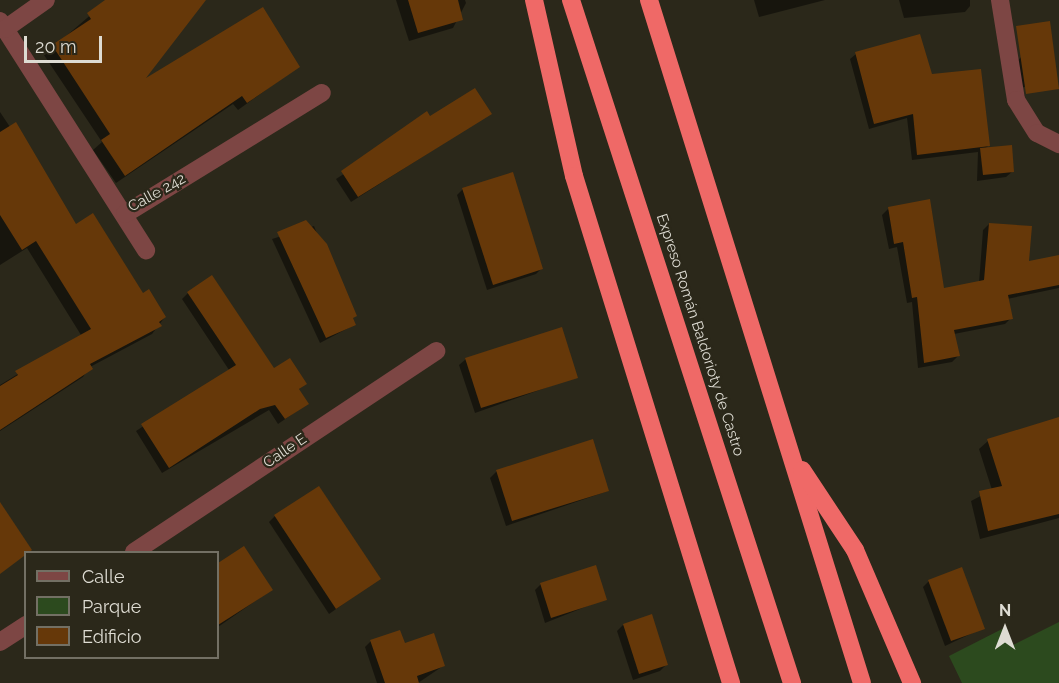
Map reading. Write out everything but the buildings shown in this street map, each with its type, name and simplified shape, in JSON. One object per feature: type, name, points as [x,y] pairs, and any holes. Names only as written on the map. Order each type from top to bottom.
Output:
[{"type":"highway","points":[[534,0],[574,176],[730,683]]},
{"type":"highway","name":"Expreso Román Baldorioty de Castro","points":[[571,0],[792,683]]},
{"type":"highway","points":[[649,0],[862,683]]},
{"type":"highway","points":[[790,451],[855,550],[912,683]]},
{"type":"street","points":[[3,25],[46,0]]},
{"type":"street","points":[[1000,0],[1016,100],[1037,133],[1059,144]]},
{"type":"street","name":"Calle 242","points":[[3,25],[125,214],[322,93]]},
{"type":"street","points":[[125,214],[146,250]]},
{"type":"street","name":"Calle E","points":[[136,551],[436,351]]},
{"type":"street","points":[[0,642],[24,626]]},
{"type":"green space","points":[[1059,622],[1059,683],[962,683],[949,656],[1004,628],[1013,645]]}]
